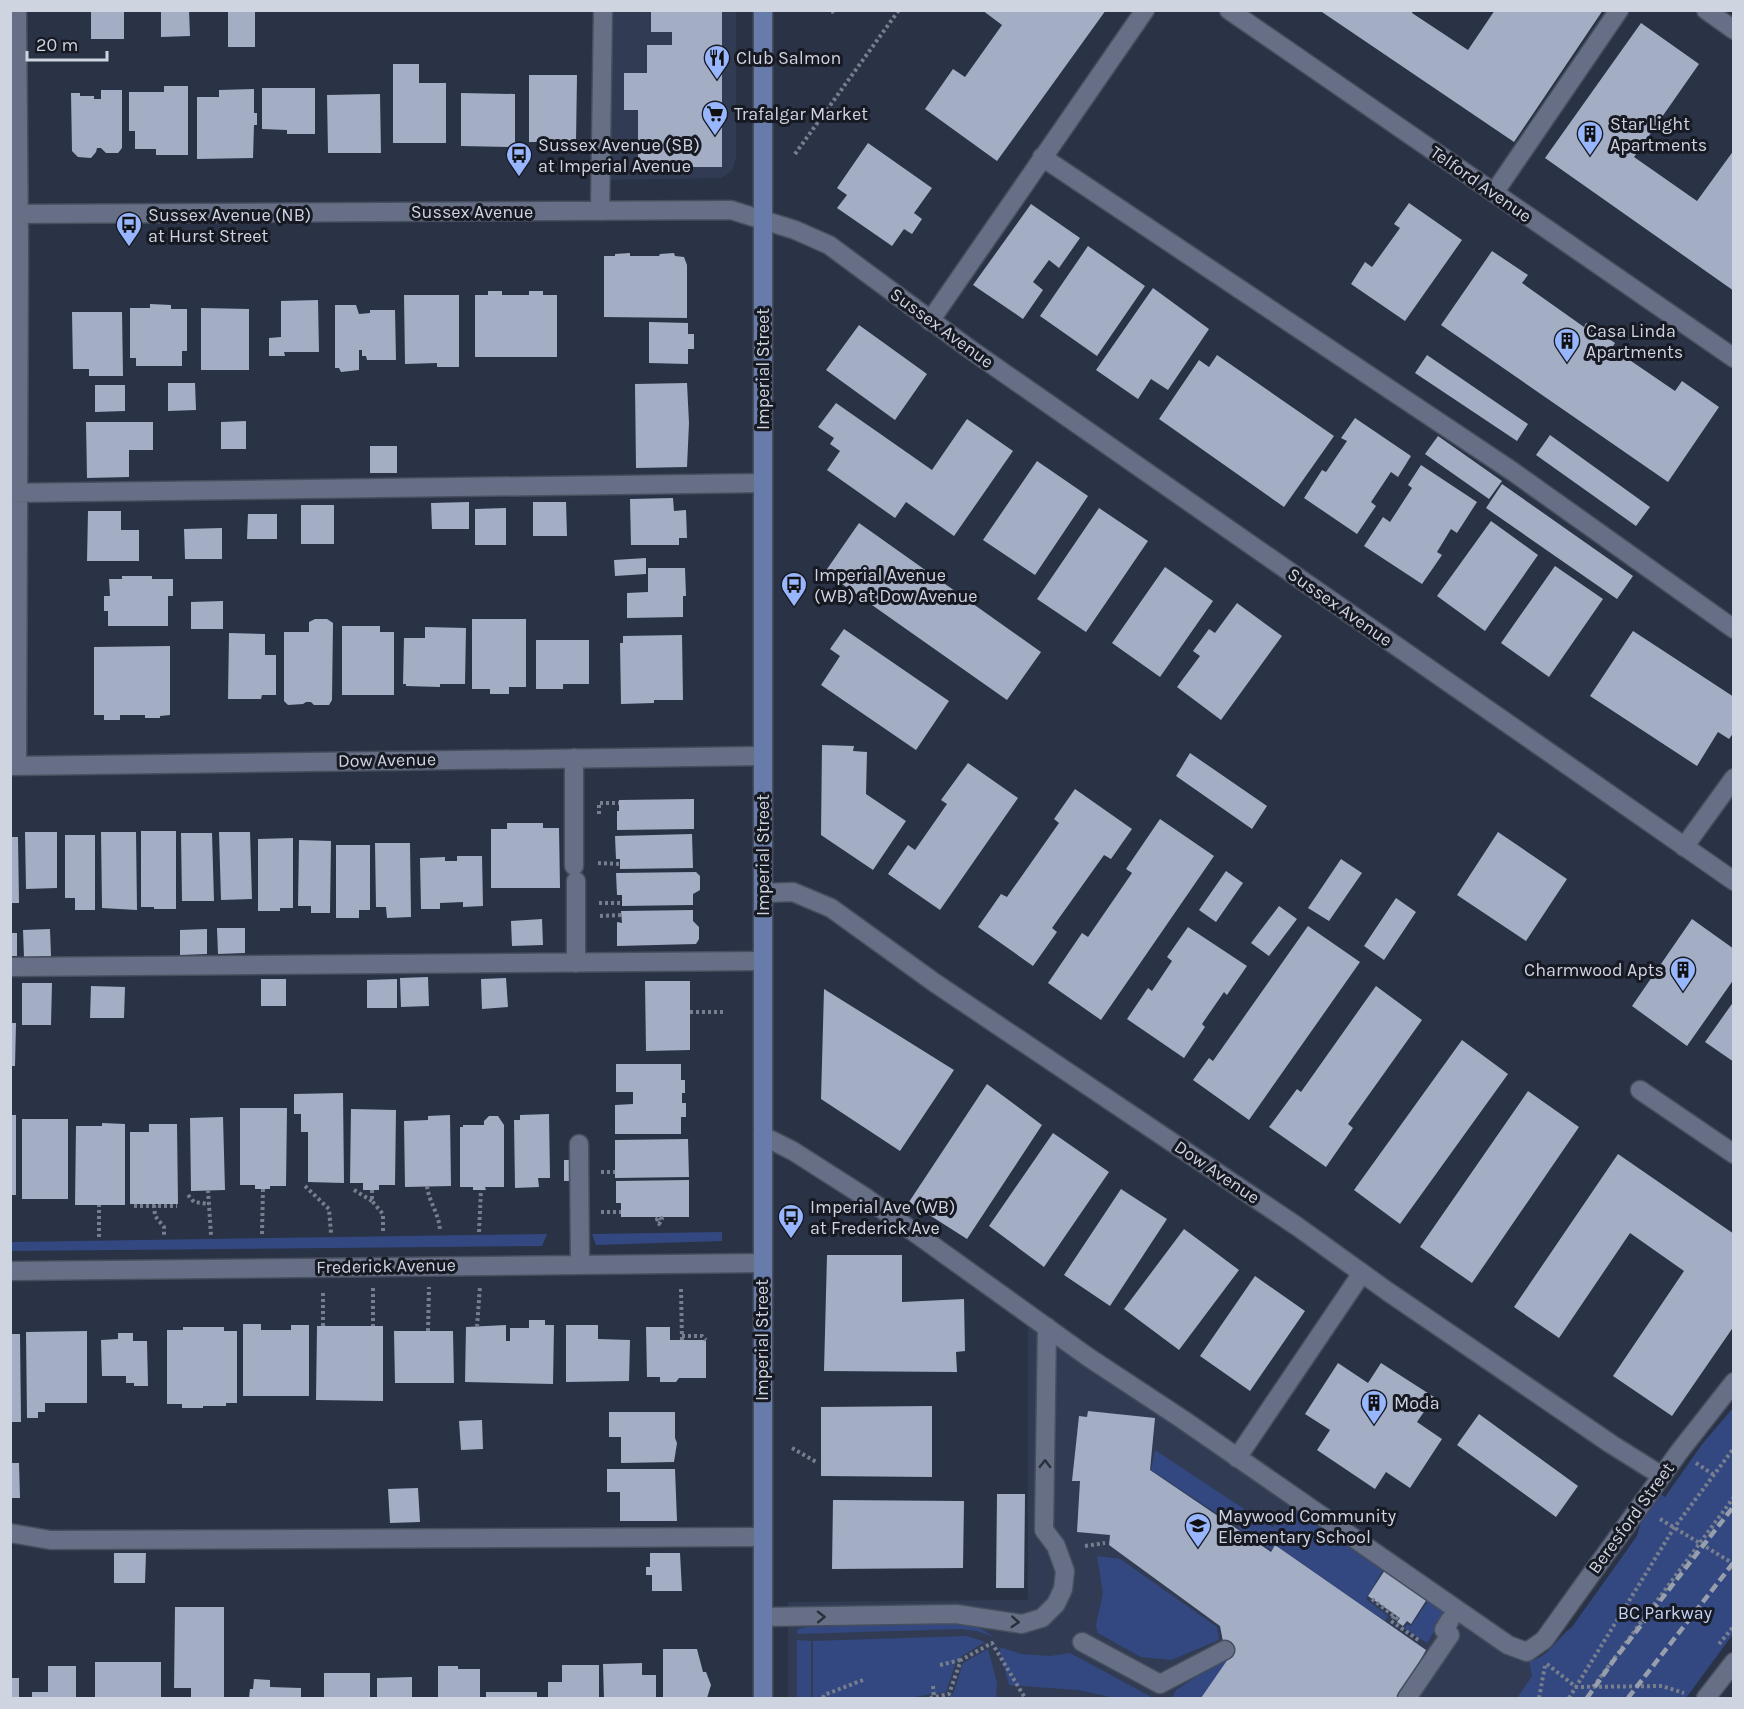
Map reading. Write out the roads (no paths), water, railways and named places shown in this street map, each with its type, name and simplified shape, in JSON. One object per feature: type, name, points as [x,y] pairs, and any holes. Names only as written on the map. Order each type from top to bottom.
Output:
[{"type":"main road","name":"Imperial Street","points":[[763,10],[763,1698]]},
{"type":"street","points":[[14,766],[16,10]]},
{"type":"street","points":[[600,211],[603,10]]},
{"type":"street","points":[[930,321],[1145,10]]},
{"type":"street","name":"Telford Avenue","points":[[1229,10],[1734,358]]},
{"type":"street","points":[[1494,193],[1619,10]]},
{"type":"street","points":[[1706,10],[1734,30]]},
{"type":"street","points":[[1042,157],[1512,471],[1734,629]]},
{"type":"street","name":"Sussex Avenue","points":[[14,214],[731,210],[795,230],[828,245],[930,321],[1734,881]]},
{"type":"street","points":[[14,493],[762,483]]},
{"type":"street","name":"Dow Avenue","points":[[14,766],[762,756]]},
{"type":"street","points":[[574,758],[576,963]]},
{"type":"street","points":[[1684,847],[1734,778]]},
{"type":"street","name":"Dow Avenue","points":[[762,893],[793,892],[831,908],[935,983],[1142,1121],[1601,1437],[1662,1476]]},
{"type":"street","points":[[10,968],[763,961]]},
{"type":"street","points":[[1640,1090],[1734,1154]]},
{"type":"street","points":[[762,1137],[793,1151],[865,1197],[1088,1357],[1237,1458],[1362,1273]]},
{"type":"street","points":[[579,1144],[580,1264]]},
{"type":"street","name":"Frederick Avenue","points":[[10,1271],[762,1263]]},
{"type":"street","points":[[762,1617],[956,1614],[1022,1624],[1042,1618],[1056,1604],[1063,1588],[1065,1571],[1056,1546],[1044,1530],[1047,1327]]},
{"type":"street","name":"Beresford Street","points":[[1237,1458],[1509,1645],[1527,1652],[1544,1640],[1662,1476],[1734,1382]]},
{"type":"street","points":[[10,1533],[50,1540],[763,1538]]},
{"type":"street","points":[[1407,1698],[1433,1649],[1450,1635],[1444,1630],[1450,1620]]},
{"type":"street","points":[[1082,1642],[1160,1684],[1226,1650]]},
{"type":"street","points":[[1706,1698],[1727,1685],[1734,1662]]},
{"type":"railway","points":[[1587,1698],[1734,1506]]},
{"type":"railway","points":[[1628,1698],[1734,1562]]},
{"type":"place","name":"Club Salmon","points":[[717,81]]},
{"type":"place","name":"Trafalgar Market","points":[[715,137]]},
{"type":"place","name":"Star Light Apartments","points":[[1590,157]]},
{"type":"place","name":"Sussex Avenue (SB) at Imperial Avenue","points":[[519,178]]},
{"type":"place","name":"Sussex Avenue (NB) at Hurst Street","points":[[129,248]]},
{"type":"place","name":"Casa Linda Apartments","points":[[1567,364]]},
{"type":"place","name":"Imperial Avenue (WB) at Dow Avenue","points":[[794,608]]},
{"type":"place","name":"Charmwood Apts","points":[[1683,993]]},
{"type":"place","name":"Imperial Ave (WB) at Frederick Ave","points":[[791,1240]]},
{"type":"place","name":"Moda","points":[[1374,1426]]},
{"type":"place","name":"Maywood Community Elementary School","points":[[1198,1549]]},
{"type":"park label","name":"BC Parkway","points":[[1665,1613]]}]
